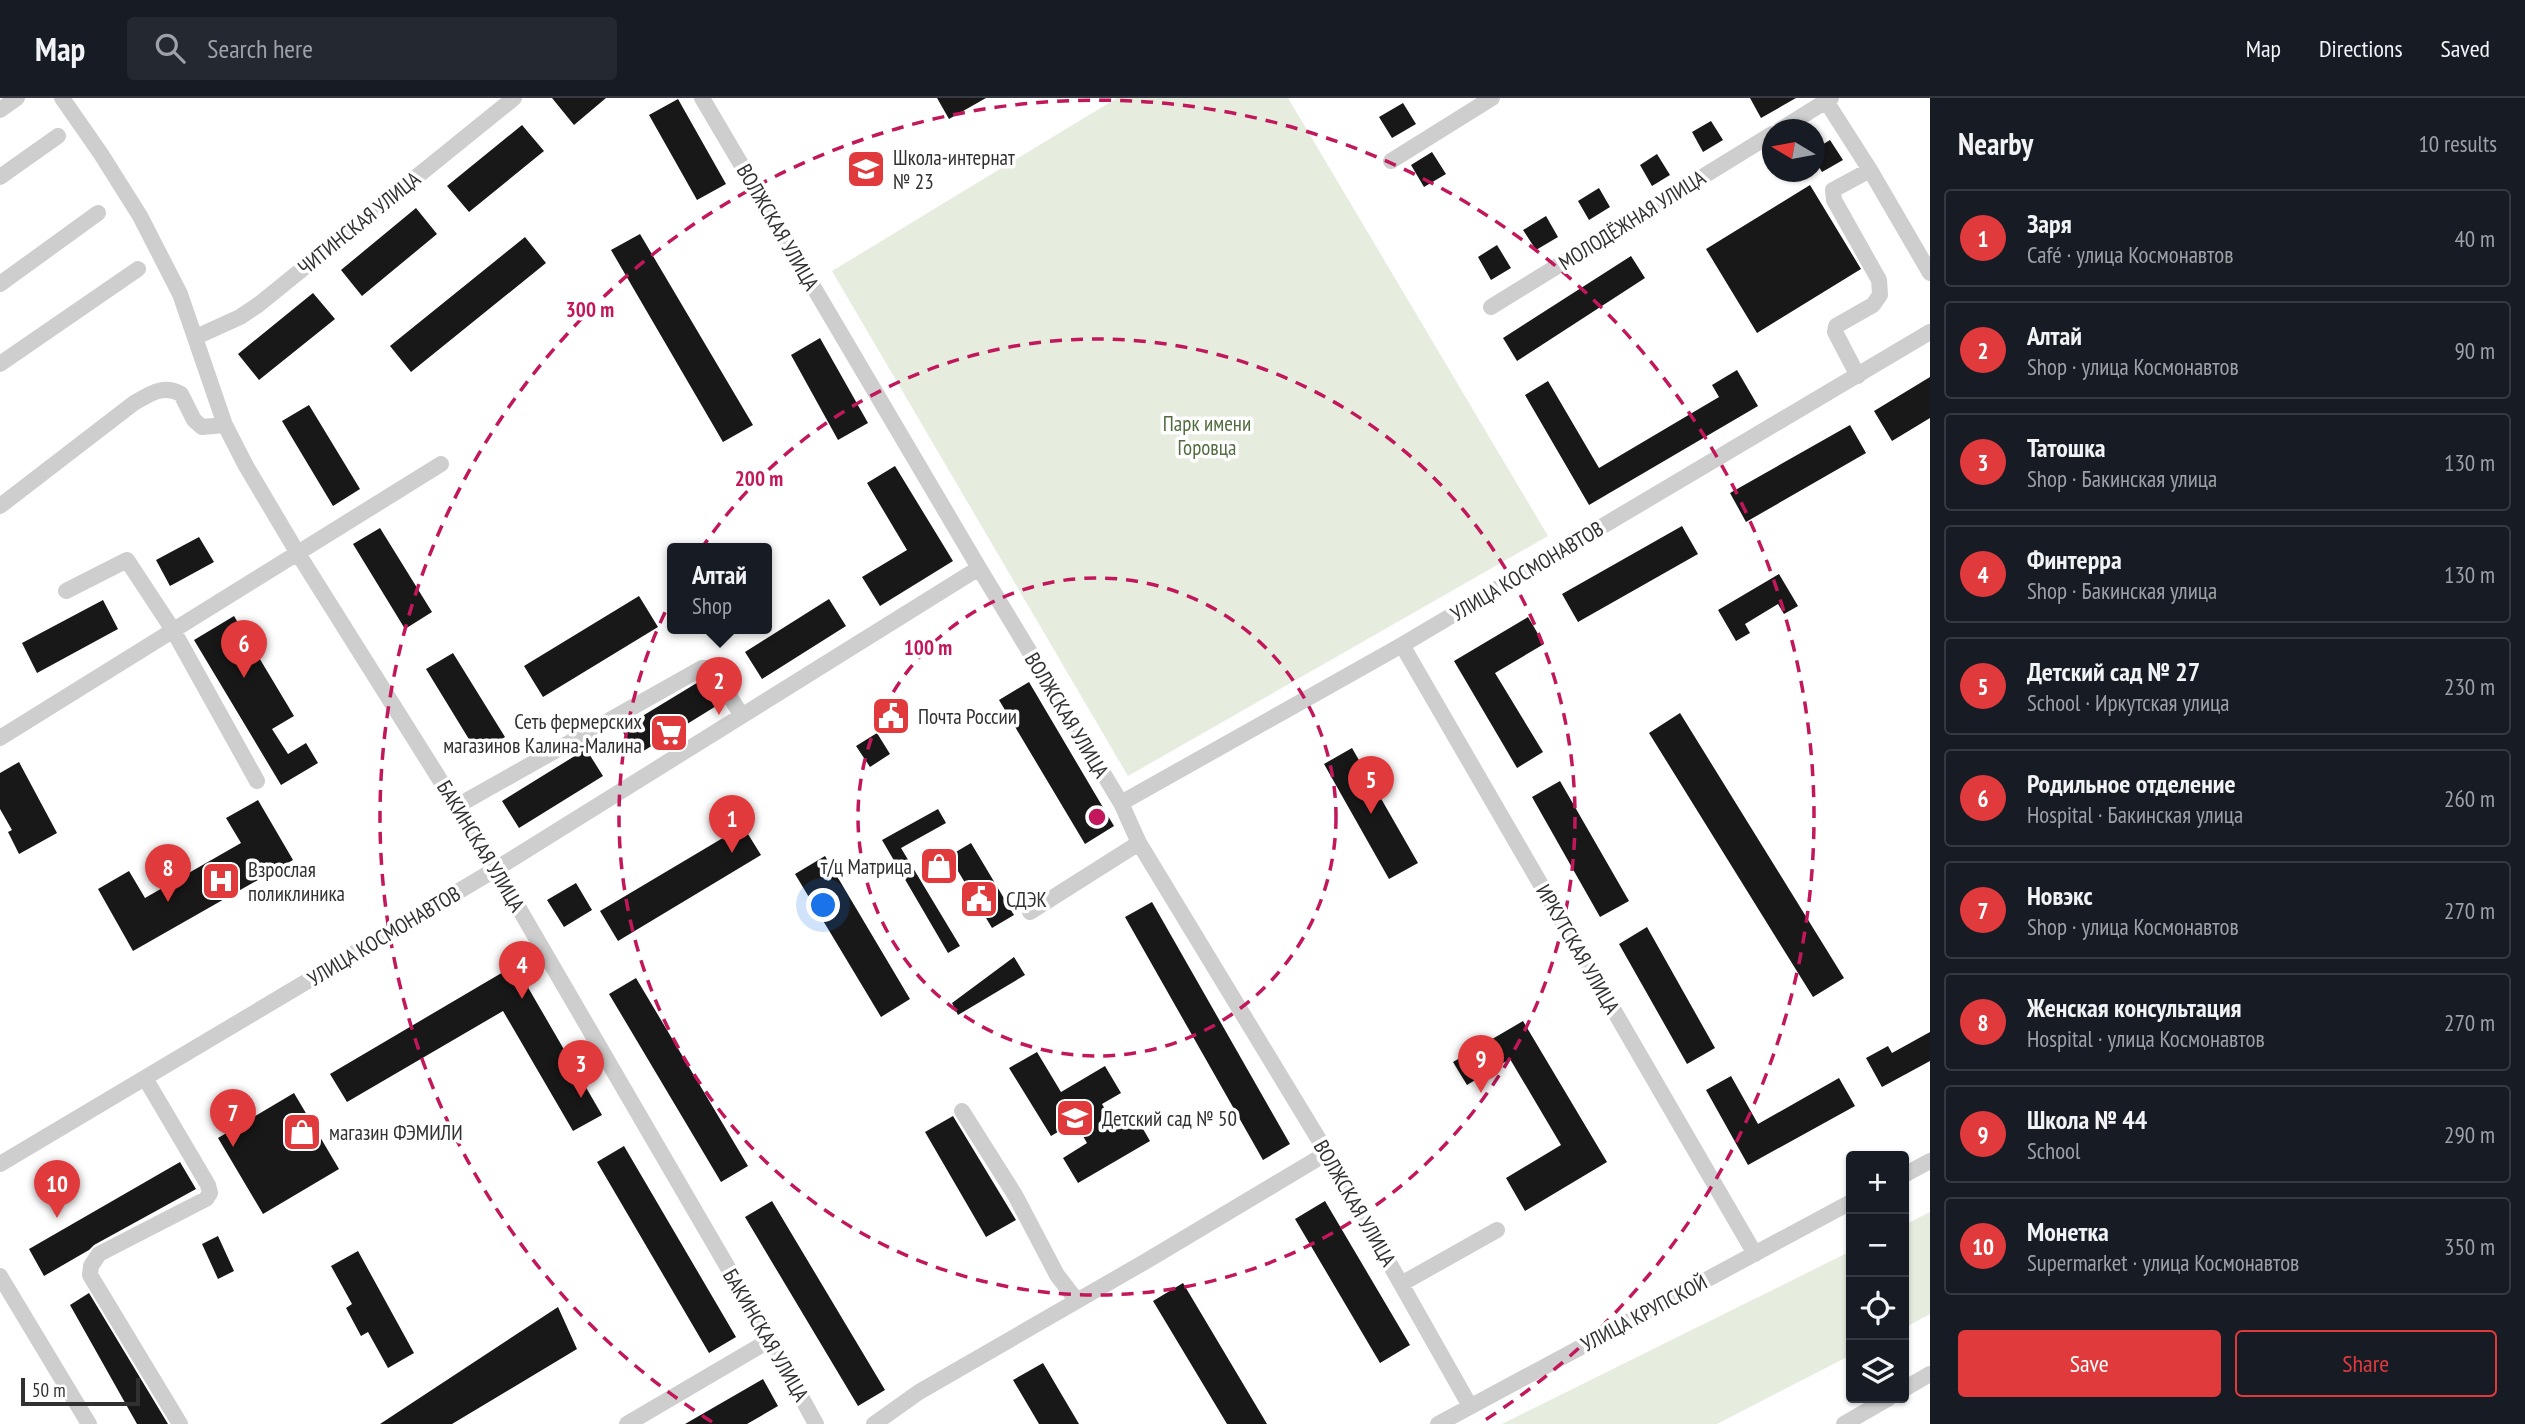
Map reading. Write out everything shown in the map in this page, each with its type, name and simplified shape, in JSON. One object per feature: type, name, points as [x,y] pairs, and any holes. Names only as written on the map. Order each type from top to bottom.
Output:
[{"type":"street","points":[[0,110],[17,98]]},
{"type":"street","name":"БАКИНСКАЯ УЛИЦА","points":[[62,98],[139,216],[180,293],[225,425],[297,552],[496,869],[770,1340],[816,1424]]},
{"type":"street","name":"ЧИТИНСКАЯ УЛИЦА","points":[[197,337],[240,317],[258,305],[514,98]]},
{"type":"street","name":"ВОЛЖСКАЯ УЛИЦА","points":[[702,98],[1121,803],[1139,843],[1327,1153],[1470,1406]]},
{"type":"street","points":[[1391,160],[1492,98]]},
{"type":"street","points":[[1797,119],[1827,99],[1930,273]]},
{"type":"street","points":[[0,177],[58,136]]},
{"type":"street","name":"МОЛОДЁЖНАЯ УЛИЦА","points":[[1491,307],[1762,141]]},
{"type":"street","points":[[1858,376],[1835,332],[1836,326],[1873,305],[1880,295],[1879,280],[1834,200],[1833,190],[1870,170]]},
{"type":"street","points":[[0,284],[98,214]]},
{"type":"street","points":[[0,364],[138,269]]},
{"type":"street","name":"УЛИЦА КОСМОНАВТОВ","points":[[1121,803],[1402,645],[1930,332]]},
{"type":"street","points":[[0,506],[134,403],[156,391],[174,390],[181,394],[194,420],[202,427],[225,425]]},
{"type":"street","points":[[0,738],[441,464]]},
{"type":"street","points":[[66,591],[127,561],[173,630],[257,781]]},
{"type":"street","name":"УЛИЦА КОСМОНАВТОВ","points":[[0,1164],[496,869],[979,568]]},
{"type":"street","name":"ИРКУТСКАЯ УЛИЦА","points":[[1402,645],[1755,1254]]},
{"type":"street","points":[[457,806],[702,668],[709,668],[715,673],[742,716]]},
{"type":"street","points":[[1030,912],[1139,843]]},
{"type":"street","points":[[145,1078],[208,1185],[210,1193],[206,1199],[99,1254],[91,1266],[90,1275],[180,1424]]},
{"type":"street","points":[[962,1111],[1015,1195],[1057,1275],[1077,1301]]},
{"type":"street","points":[[874,1424],[919,1392],[1327,1153]]},
{"type":"street","points":[[1909,1172],[1930,1161]]},
{"type":"street","name":"УЛИЦА КРУПСКОЙ","points":[[1438,1424],[1846,1205]]},
{"type":"street","points":[[1401,1284],[1497,1230]]},
{"type":"street","points":[[0,1276],[89,1424]]},
{"type":"street","points":[[627,1424],[770,1340]]},
{"type":"street","points":[[1909,1387],[1930,1374]]},
{"type":"street","points":[[1844,1424],[1880,1403]]},
{"type":"green space","name":"Парк имени Горовца","points":[[1117,98],[1288,98],[1548,536],[1128,776],[832,271]]},
{"type":"green space","points":[[1930,1212],[1930,1314],[1909,1325],[1909,1277],[1909,1222]]},
{"type":"green space","points":[[1846,1253],[1846,1358],[1717,1424],[1502,1424]]},
{"type":"building","points":[[552,98],[606,98],[574,125]]},
{"type":"building","points":[[937,98],[986,98],[949,119]]},
{"type":"building","points":[[1750,98],[1796,98],[1761,118]]},
{"type":"building","points":[[678,99],[726,184],[697,200],[649,115]]},
{"type":"building","points":[[1403,103],[1416,124],[1392,138],[1379,117]]},
{"type":"building","points":[[1711,121],[1723,140],[1703,152],[1692,132]]},
{"type":"building","points":[[522,125],[544,151],[469,212],[447,186]]},
{"type":"building","points":[[1830,140],[1843,160],[1825,170],[1825,143]]},
{"type":"building","points":[[1432,152],[1446,174],[1424,187],[1411,165]]},
{"type":"building","points":[[1657,154],[1670,175],[1652,186],[1640,165]]},
{"type":"building","points":[[1810,185],[1861,269],[1757,333],[1706,249]]},
{"type":"building","points":[[1599,188],[1610,207],[1589,220],[1578,201]]},
{"type":"building","points":[[416,208],[437,234],[362,296],[341,270]]},
{"type":"building","points":[[1546,216],[1558,237],[1536,250],[1523,230]]},
{"type":"building","points":[[640,234],[753,425],[723,442],[611,250]]},
{"type":"building","points":[[525,237],[546,263],[411,372],[390,346]]},
{"type":"building","points":[[1497,245],[1511,268],[1491,280],[1478,257]]},
{"type":"building","points":[[1631,256],[1645,278],[1517,361],[1503,338]]},
{"type":"building","points":[[313,293],[335,319],[259,380],[238,354]]},
{"type":"building","points":[[820,338],[868,423],[838,440],[791,355]]},
{"type":"building","points":[[1737,370],[1758,406],[1589,505],[1525,395],[1548,381],[1599,468],[1719,397],[1712,385]]},
{"type":"building","points":[[1930,377],[1930,418],[1892,441],[1874,411]]},
{"type":"building","points":[[309,405],[360,489],[333,506],[282,421]]},
{"type":"building","points":[[1850,425],[1866,453],[1746,522],[1730,493]]},
{"type":"building","points":[[895,466],[953,561],[880,606],[862,577],[907,550],[867,483]]},
{"type":"building","points":[[1682,526],[1698,554],[1578,622],[1562,594]]},
{"type":"building","points":[[380,528],[432,612],[405,629],[353,544]]},
{"type":"building","points":[[199,537],[214,562],[170,586],[156,560]]},
{"type":"building","points":[[1779,574],[1798,606],[1784,614],[1778,604],[1745,624],[1750,633],[1736,641],[1718,610]]},
{"type":"building","points":[[639,596],[658,627],[543,697],[524,666]]},
{"type":"building","points":[[829,599],[846,626],[762,679],[745,652]]},
{"type":"building","points":[[103,600],[118,629],[37,673],[22,643]]},
{"type":"building","points":[[234,616],[294,716],[272,729],[288,754],[306,743],[318,763],[281,785],[194,640]]},
{"type":"building","points":[[1528,617],[1544,644],[1495,673],[1543,752],[1517,768],[1454,661]]},
{"type":"building","points":[[453,653],[505,737],[478,754],[426,669]]},
{"type":"building","points":[[705,678],[721,703],[637,755],[621,729]]},
{"type":"building","points":[[1029,682],[1114,826],[1085,844],[999,700]]},
{"type":"building","points":[[1680,713],[1844,978],[1813,997],[1649,733]]},
{"type":"building","points":[[877,733],[890,754],[870,767],[856,746]]},
{"type":"building","points":[[1352,748],[1418,863],[1389,879],[1324,764]]},
{"type":"building","points":[[586,749],[603,776],[519,828],[502,801]]},
{"type":"building","points":[[19,762],[57,833],[19,854],[8,832],[12,830],[0,809],[0,773]]},
{"type":"building","points":[[1560,781],[1629,901],[1600,917],[1532,797]]},
{"type":"building","points":[[258,800],[293,860],[133,951],[98,889],[129,871],[145,898],[241,843],[226,818]]},
{"type":"building","points":[[938,809],[946,823],[901,848],[960,946],[948,953],[882,840]]},
{"type":"building","points":[[743,826],[761,855],[618,941],[600,911]]},
{"type":"building","points":[[971,843],[1014,915],[992,928],[949,856]]},
{"type":"building","points":[[825,856],[910,999],[881,1017],[795,874]]},
{"type":"building","points":[[576,883],[592,910],[564,927],[547,900]]},
{"type":"building","points":[[1152,902],[1290,1144],[1263,1160],[1125,917]]},
{"type":"building","points":[[1647,927],[1715,1048],[1687,1064],[1619,944]]},
{"type":"building","points":[[1014,957],[1025,975],[958,1015],[952,1003]]},
{"type":"building","points":[[515,965],[602,1115],[573,1131],[503,1011],[347,1102],[330,1074]]},
{"type":"building","points":[[636,978],[748,1166],[721,1182],[609,994]]},
{"type":"building","points":[[1523,1021],[1607,1162],[1525,1211],[1506,1178],[1561,1145],[1510,1059],[1467,1085],[1453,1062]]},
{"type":"building","points":[[1930,1032],[1930,1061],[1882,1087],[1866,1058],[1888,1046],[1892,1053]]},
{"type":"building","name":"Детский сад № 50","points":[[1037,1052],[1061,1092],[1105,1066],[1121,1093],[1102,1104],[1115,1126],[1135,1115],[1150,1141],[1078,1183],[1063,1158],[1087,1143],[1075,1122],[1051,1136],[1009,1068]]},
{"type":"building","points":[[1731,1076],[1758,1124],[1839,1078],[1855,1106],[1748,1165],[1706,1090]]},
{"type":"building","points":[[294,1093],[339,1169],[263,1214],[218,1138]]},
{"type":"building","points":[[953,1116],[1016,1220],[986,1237],[925,1132]]},
{"type":"building","points":[[624,1146],[736,1337],[709,1353],[597,1162]]},
{"type":"building","points":[[180,1162],[196,1189],[44,1276],[29,1249]]},
{"type":"building","points":[[772,1201],[885,1390],[858,1406],[745,1217]]},
{"type":"building","points":[[1325,1201],[1410,1345],[1380,1363],[1295,1219]]},
{"type":"building","points":[[218,1236],[234,1271],[218,1279],[202,1244]]},
{"type":"building","points":[[358,1251],[414,1353],[388,1368],[368,1332],[361,1336],[346,1308],[352,1304],[331,1266]]},
{"type":"building","points":[[1183,1283],[1267,1424],[1227,1424],[1153,1301]]},
{"type":"building","points":[[89,1293],[168,1424],[137,1424],[70,1305]]},
{"type":"building","points":[[558,1307],[577,1349],[452,1424],[380,1424]]},
{"type":"building","points":[[1043,1363],[1079,1424],[1039,1424],[1013,1380]]},
{"type":"building","points":[[763,1379],[778,1406],[747,1424],[685,1424]]},
{"type":"place","name":"Школа-интернат № 23","points":[[866,169]]},
{"type":"place","name":"Родильное отделение","points":[[244,678]]},
{"type":"place","name":"Алтай","points":[[719,715]]},
{"type":"place","name":"Почта России","points":[[891,716]]},
{"type":"place","name":"Сеть фермерских магазинов Калина-Малина","points":[[669,733]]},
{"type":"place","name":"Детский сад № 27","points":[[1371,814]]},
{"type":"place","name":"Заря","points":[[732,853]]},
{"type":"place","name":"т/ц Матрица","points":[[939,866]]},
{"type":"place","name":"Взрослая поликлиника","points":[[221,881]]},
{"type":"place","name":"СДЭК","points":[[979,899]]},
{"type":"place","name":"Женская консультация","points":[[168,902]]},
{"type":"place","name":"Финтерра","points":[[522,999]]},
{"type":"place","name":"Школа № 44","points":[[1481,1093]]},
{"type":"place","name":"Татошка","points":[[581,1098]]},
{"type":"place","name":"Детский сад № 50","points":[[1075,1118]]},
{"type":"place","name":"магазин ФЭМИЛИ","points":[[302,1132]]},
{"type":"place","name":"Новэкс","points":[[233,1147]]},
{"type":"place","name":"Монетка","points":[[57,1218]]}]
